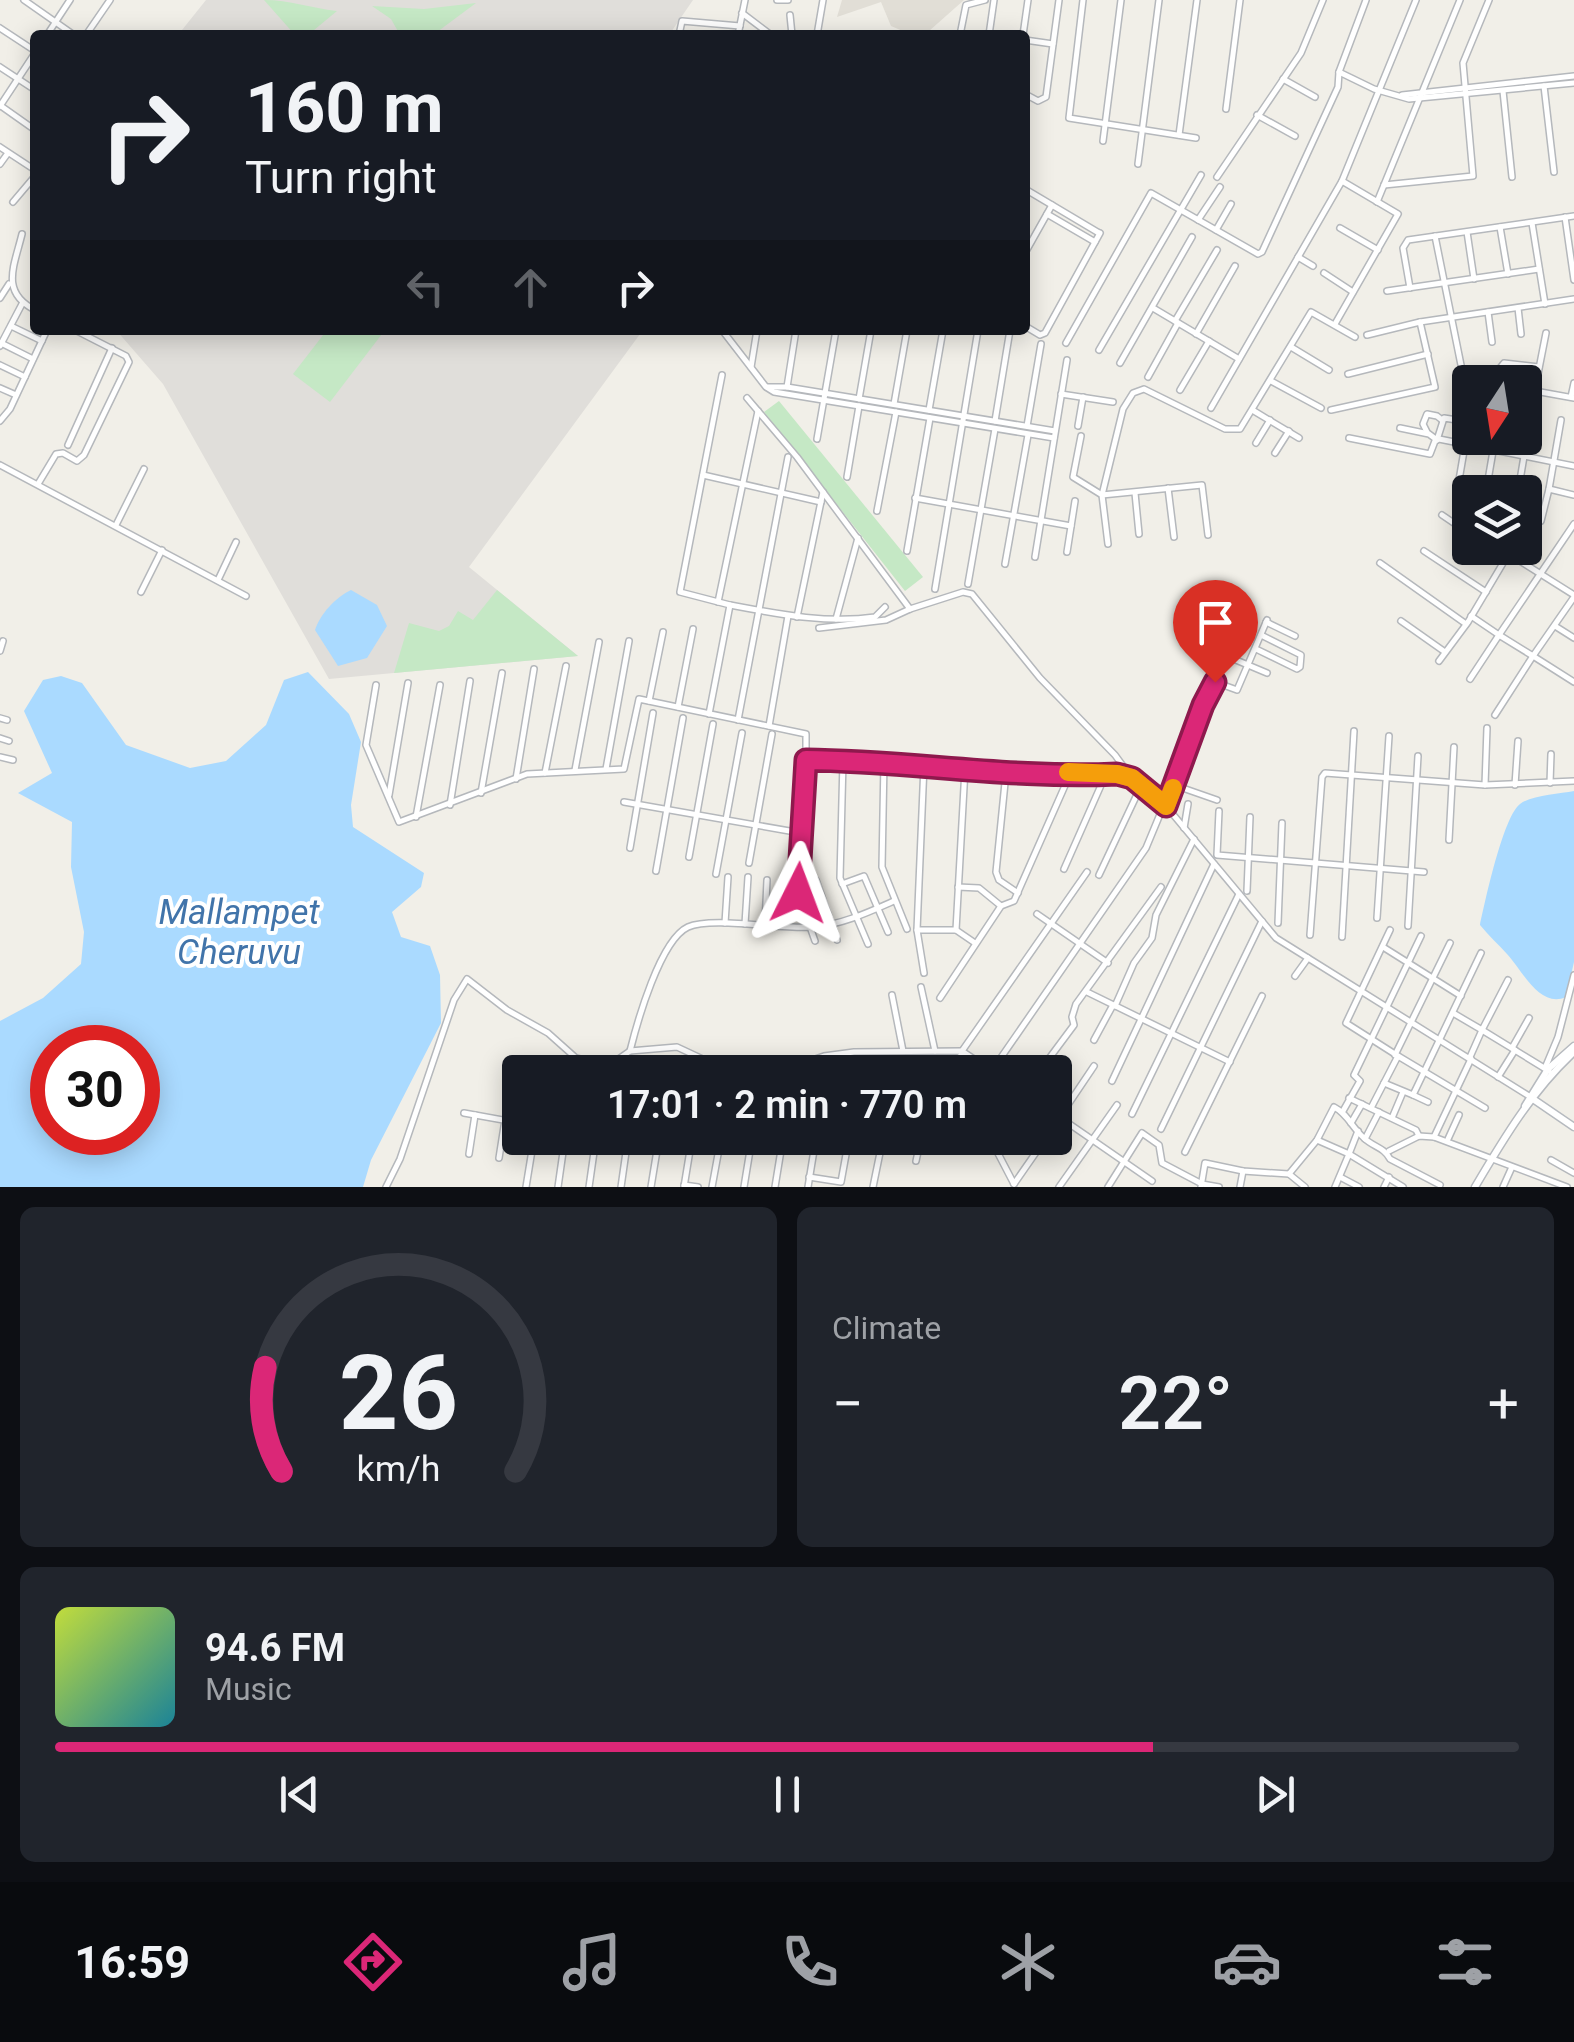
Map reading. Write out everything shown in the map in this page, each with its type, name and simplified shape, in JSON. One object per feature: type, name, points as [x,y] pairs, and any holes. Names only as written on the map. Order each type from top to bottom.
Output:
[{"type":"main road","points":[[1476,1187],[1548,1070],[1574,1049]]},
{"type":"main road","points":[[1531,1097],[1572,1122]]},
{"type":"street","points":[[24,0],[66,30]]},
{"type":"street","points":[[50,30],[70,0]]},
{"type":"street","points":[[89,30],[110,0]]},
{"type":"street","points":[[739,30],[745,0]]},
{"type":"street","points":[[778,0],[788,0]]},
{"type":"street","points":[[818,30],[823,0]]},
{"type":"street","points":[[961,30],[966,5],[985,0]]},
{"type":"street","points":[[990,30],[994,0]]},
{"type":"street","points":[[1025,30],[1028,0]]},
{"type":"street","points":[[1030,96],[1038,100],[1046,97],[1059,0]]},
{"type":"street","points":[[1083,0],[1068,116],[1196,138]]},
{"type":"street","points":[[1103,141],[1121,0]]},
{"type":"street","points":[[1138,164],[1159,0]]},
{"type":"street","points":[[1178,135],[1197,0]]},
{"type":"street","points":[[1226,109],[1240,0]]},
{"type":"street","points":[[1217,177],[1301,53],[1323,0]]},
{"type":"street","points":[[1066,343],[1150,193],[1258,254],[1262,252],[1338,88],[1339,72],[1366,0]]},
{"type":"street","points":[[1212,408],[1342,182],[1416,0]]},
{"type":"street","points":[[1377,202],[1460,0]]},
{"type":"street","points":[[1384,185],[1473,176],[1463,63],[1489,0]]},
{"type":"street","points":[[742,13],[764,30]]},
{"type":"street","points":[[790,15],[792,30]]},
{"type":"street","points":[[680,30],[682,20],[740,26]]},
{"type":"street","points":[[0,28],[30,49]]},
{"type":"street","points":[[1030,38],[1053,44]]},
{"type":"street","points":[[30,60],[0,106],[30,127]]},
{"type":"street","points":[[0,66],[30,87]]},
{"type":"street","points":[[1339,72],[1408,99],[1574,80]]},
{"type":"street","points":[[1283,79],[1315,96]]},
{"type":"street","points":[[1544,82],[1554,172]]},
{"type":"street","points":[[1502,87],[1512,177]]},
{"type":"street","points":[[1257,115],[1295,136]]},
{"type":"street","points":[[0,147],[30,169]]},
{"type":"street","points":[[0,164],[8,153]]},
{"type":"street","points":[[1100,350],[1201,175]]},
{"type":"street","points":[[14,202],[30,180]]},
{"type":"street","points":[[1334,325],[1398,214],[1342,182]]},
{"type":"street","points":[[1198,220],[1220,188]]},
{"type":"street","points":[[1030,193],[1101,234],[1045,333],[1040,335],[1030,329]]},
{"type":"street","points":[[1216,230],[1231,204]]},
{"type":"street","points":[[1030,243],[1052,205]]},
{"type":"street","points":[[1047,214],[1095,242]]},
{"type":"street","points":[[1410,288],[1405,243],[1574,216]]},
{"type":"street","points":[[1565,217],[1574,280]]},
{"type":"street","points":[[1532,222],[1544,304]]},
{"type":"street","points":[[1500,226],[1508,274]]},
{"type":"street","points":[[1340,228],[1378,250]]},
{"type":"street","points":[[1466,232],[1474,278]]},
{"type":"street","points":[[0,298],[10,282],[22,234]]},
{"type":"street","points":[[1435,236],[1461,365]]},
{"type":"street","points":[[1120,364],[1192,238]]},
{"type":"street","points":[[1148,377],[1217,250]]},
{"type":"street","points":[[1298,257],[1313,266]]},
{"type":"street","points":[[1196,334],[1235,266]]},
{"type":"street","points":[[1387,292],[1539,269]]},
{"type":"street","points":[[1324,273],[1354,292]]},
{"type":"street","points":[[10,282],[14,295],[30,308]]},
{"type":"street","points":[[1367,335],[1420,322],[1574,299]]},
{"type":"street","points":[[22,304],[1,345],[33,359]]},
{"type":"street","points":[[1152,308],[1239,359]]},
{"type":"street","points":[[1518,308],[1521,334]]},
{"type":"street","points":[[1108,544],[1102,494],[1123,409],[1139,389],[1226,428],[1240,430],[1311,312],[1355,337]]},
{"type":"street","points":[[1488,312],[1492,342]]},
{"type":"street","points":[[1331,410],[1435,387],[1420,322]]},
{"type":"street","points":[[11,326],[30,335]]},
{"type":"street","points":[[1539,365],[1546,334]]},
{"type":"street","points":[[31,335],[42,340]]},
{"type":"street","points":[[0,421],[44,335]]},
{"type":"street","points":[[38,484],[56,454],[63,453],[77,461],[84,455],[130,362],[85,335]]},
{"type":"street","points":[[726,335],[766,388],[1055,434]]},
{"type":"street","points":[[751,367],[757,335]]},
{"type":"street","points":[[787,387],[795,335]]},
{"type":"street","points":[[817,438],[835,335]]},
{"type":"street","points":[[846,476],[870,335]]},
{"type":"street","points":[[878,511],[906,335]]},
{"type":"street","points":[[907,550],[942,335]]},
{"type":"street","points":[[935,588],[977,335]]},
{"type":"street","points":[[968,584],[1009,335]]},
{"type":"street","points":[[1180,390],[1209,342]]},
{"type":"street","points":[[1005,564],[1041,344]]},
{"type":"street","points":[[1290,347],[1329,370]]},
{"type":"street","points":[[68,444],[112,348]]},
{"type":"street","points":[[1348,374],[1428,354]]},
{"type":"street","points":[[1035,557],[1067,360]]},
{"type":"street","points":[[0,365],[24,377]]},
{"type":"street","points":[[722,374],[680,592],[788,616],[876,617],[885,608]]},
{"type":"street","points":[[1271,380],[1321,408]]},
{"type":"street","points":[[1542,392],[1573,398],[1574,383]]},
{"type":"street","points":[[766,388],[787,387],[824,397]]},
{"type":"street","points":[[0,388],[16,395]]},
{"type":"street","points":[[1061,394],[1113,402]]},
{"type":"street","points":[[1078,426],[1083,397]]},
{"type":"street","points":[[747,398],[910,609]]},
{"type":"street","points":[[1254,410],[1299,438]]},
{"type":"street","points":[[718,602],[758,412]]},
{"type":"street","points":[[1442,420],[1427,414],[1423,424],[1437,440],[1452,443]]},
{"type":"street","points":[[1442,420],[1452,419]]},
{"type":"street","points":[[1256,443],[1270,420]]},
{"type":"street","points":[[1348,438],[1430,454],[1442,420]]},
{"type":"street","points":[[1542,516],[1561,420]]},
{"type":"street","points":[[1400,428],[1429,434]]},
{"type":"street","points":[[1275,453],[1289,432]]},
{"type":"street","points":[[1081,436],[1073,477],[1102,494],[1202,484],[1208,535]]},
{"type":"street","points":[[1519,455],[1574,466]]},
{"type":"street","points":[[1521,475],[1524,456]]},
{"type":"street","points":[[738,720],[788,457]]},
{"type":"street","points":[[0,465],[246,596]]},
{"type":"street","points":[[116,525],[144,468]]},
{"type":"street","points":[[702,475],[821,502]]},
{"type":"street","points":[[1168,488],[1174,536]]},
{"type":"street","points":[[1549,489],[1574,495]]},
{"type":"street","points":[[797,616],[823,492]]},
{"type":"street","points":[[1136,493],[1139,534]]},
{"type":"street","points":[[915,498],[1071,526]]},
{"type":"street","points":[[1067,552],[1075,500]]},
{"type":"street","points":[[1442,514],[1452,521]]},
{"type":"street","points":[[1470,679],[1574,524]]},
{"type":"street","points":[[836,619],[858,538]]},
{"type":"street","points":[[218,580],[236,542]]},
{"type":"street","points":[[142,592],[162,550]]},
{"type":"street","points":[[1424,552],[1486,592]]},
{"type":"street","points":[[1380,563],[1466,624]]},
{"type":"street","points":[[1439,660],[1502,565]]},
{"type":"street","points":[[1495,715],[1574,596],[1531,565]]},
{"type":"street","points":[[819,628],[880,622],[964,592],[975,596],[1040,678],[1115,754],[1132,778],[1166,806],[1276,938],[1531,1097]]},
{"type":"street","points":[[709,714],[730,605]]},
{"type":"street","points":[[769,726],[788,616]]},
{"type":"street","points":[[1471,616],[1574,682]]},
{"type":"street","points":[[1005,1055],[1146,848],[1215,682],[1237,690],[1266,621],[1295,636]]},
{"type":"street","points":[[1401,622],[1445,652]]},
{"type":"street","points":[[1554,626],[1574,638]]},
{"type":"street","points":[[678,707],[693,629]]},
{"type":"street","points":[[649,702],[664,632]]},
{"type":"street","points":[[1255,649],[1300,667],[1301,656],[1261,634]]},
{"type":"street","points":[[0,651],[3,641]]},
{"type":"street","points":[[606,769],[629,641]]},
{"type":"street","points":[[575,770],[599,642]]},
{"type":"street","points":[[1236,660],[1267,673]]},
{"type":"street","points":[[545,773],[566,666]]},
{"type":"street","points":[[516,779],[534,669]]},
{"type":"street","points":[[481,792],[502,673]]},
{"type":"street","points":[[450,805],[470,680]]},
{"type":"street","points":[[389,798],[408,683]]},
{"type":"street","points":[[376,685],[366,746],[399,822],[516,779],[575,770],[624,769],[639,699],[806,734],[798,880],[801,905],[816,942]]},
{"type":"street","points":[[416,817],[440,685]]},
{"type":"street","points":[[630,848],[654,713]]},
{"type":"street","points":[[656,871],[683,718]]},
{"type":"street","points":[[688,857],[713,724]]},
{"type":"street","points":[[1486,784],[1487,728]]},
{"type":"street","points":[[1342,937],[1354,731]]},
{"type":"street","points":[[716,874],[742,733]]},
{"type":"street","points":[[749,863],[772,734]]},
{"type":"street","points":[[1376,918],[1389,736]]},
{"type":"street","points":[[0,738],[9,740]]},
{"type":"street","points":[[1516,785],[1518,741]]},
{"type":"street","points":[[1448,840],[1454,747]]},
{"type":"street","points":[[1550,783],[1551,754]]},
{"type":"street","points":[[1408,926],[1418,756]]},
{"type":"street","points":[[0,757],[13,760]]},
{"type":"street","points":[[806,760],[1132,778]]},
{"type":"street","points":[[843,760],[839,870],[868,944]]},
{"type":"street","points":[[884,762],[882,862],[908,929]]},
{"type":"street","points":[[924,765],[917,930],[924,973]]},
{"type":"street","points":[[956,930],[965,769]]},
{"type":"street","points":[[940,998],[1001,906],[1014,901],[1071,772]]},
{"type":"street","points":[[1006,773],[996,872],[1000,880],[1018,892]]},
{"type":"street","points":[[1310,935],[1313,864],[1325,773],[1452,783],[1516,785],[1574,781]]},
{"type":"street","points":[[1064,869],[1106,774]]},
{"type":"street","points":[[1099,875],[1141,786]]},
{"type":"street","points":[[1174,786],[1217,800]]},
{"type":"street","points":[[624,802],[801,833]]},
{"type":"street","points":[[1184,828],[1188,804]]},
{"type":"street","points":[[1219,811],[1217,855],[1424,872]]},
{"type":"street","points":[[1247,890],[1250,817]]},
{"type":"street","points":[[1278,923],[1282,823]]},
{"type":"street","points":[[1094,1040],[1134,963],[1152,938],[1156,914],[1194,839]]},
{"type":"street","points":[[1112,1081],[1214,864]]},
{"type":"street","points":[[832,1055],[934,1051],[962,1054],[1087,872]]},
{"type":"street","points":[[842,884],[863,875],[888,932]]},
{"type":"street","points":[[725,925],[728,876]]},
{"type":"street","points":[[745,924],[748,877]]},
{"type":"street","points":[[765,924],[768,880]]},
{"type":"street","points":[[787,880],[788,904],[801,905]]},
{"type":"street","points":[[816,880],[837,940]]},
{"type":"street","points":[[958,887],[979,888],[1001,906]]},
{"type":"street","points":[[1052,1055],[1074,1025],[1076,1004],[1160,887]]},
{"type":"street","points":[[1132,1114],[1239,894]]},
{"type":"street","points":[[630,1052],[652,978],[689,926],[765,924],[810,928],[856,916],[894,900]]},
{"type":"street","points":[[1037,914],[1108,963]]},
{"type":"street","points":[[1161,1129],[1262,921]]},
{"type":"street","points":[[917,930],[956,930],[974,943]]},
{"type":"street","points":[[1390,930],[1346,1023],[1485,1108]]},
{"type":"street","points":[[1342,1112],[1360,1081],[1354,1075],[1421,936]]},
{"type":"street","points":[[1371,1108],[1450,942]]},
{"type":"street","points":[[1383,947],[1461,996]]},
{"type":"street","points":[[1413,1096],[1481,952]]},
{"type":"street","points":[[1294,976],[1308,958]]},
{"type":"street","points":[[1453,1012],[1548,1070],[1574,975]]},
{"type":"street","points":[[386,1187],[400,1159],[454,1000],[466,978],[507,1010],[548,1033],[576,1058],[596,1063],[617,1060],[630,1052],[676,1047],[694,1055]]},
{"type":"street","points":[[1434,1136],[1508,980]]},
{"type":"street","points":[[921,987],[934,1051]]},
{"type":"street","points":[[1088,992],[1230,1062]]},
{"type":"street","points":[[892,995],[904,1052]]},
{"type":"street","points":[[1186,1152],[1262,996]]},
{"type":"street","points":[[1498,1077],[1528,1018]]},
{"type":"street","points":[[1072,1096],[1094,1066]]},
{"type":"street","points":[[1384,1083],[1428,1102]]},
{"type":"street","points":[[1392,1118],[1403,1092]]},
{"type":"street","points":[[1349,1098],[1416,1130],[1419,1136]]},
{"type":"street","points":[[1352,1122],[1362,1104]]},
{"type":"street","points":[[1059,1187],[1117,1105]]},
{"type":"street","points":[[1289,1174],[1317,1140],[1334,1107],[1365,1139],[1388,1152],[1392,1160],[1440,1185]]},
{"type":"street","points":[[1365,1139],[1380,1112]]},
{"type":"street","points":[[464,1113],[502,1119]]},
{"type":"street","points":[[469,1154],[475,1115]]},
{"type":"street","points":[[1448,1140],[1459,1115]]},
{"type":"street","points":[[1072,1128],[1152,1181]]},
{"type":"street","points":[[1335,1187],[1358,1131]]},
{"type":"street","points":[[1108,1187],[1142,1133],[1160,1145],[1162,1162],[1202,1186],[1219,1187]]},
{"type":"street","points":[[1388,1152],[1419,1136],[1434,1136],[1567,1187]]},
{"type":"street","points":[[1317,1140],[1349,1154],[1403,1187]]},
{"type":"street","points":[[499,1158],[502,1142]]},
{"type":"street","points":[[526,1187],[531,1155]]},
{"type":"street","points":[[558,1187],[563,1155]]},
{"type":"street","points":[[589,1187],[594,1155]]},
{"type":"street","points":[[621,1187],[626,1155]]},
{"type":"street","points":[[651,1187],[656,1155]]},
{"type":"street","points":[[689,1155],[684,1186],[698,1187]]},
{"type":"street","points":[[712,1187],[718,1155]]},
{"type":"street","points":[[744,1187],[749,1155]]},
{"type":"street","points":[[775,1187],[781,1155]]},
{"type":"street","points":[[808,1187],[813,1155]]},
{"type":"street","points":[[809,1177],[841,1182],[846,1155]]},
{"type":"street","points":[[873,1187],[880,1155]]},
{"type":"street","points":[[916,1160],[917,1155]]},
{"type":"street","points":[[1000,1155],[1015,1186]]},
{"type":"street","points":[[1015,1186],[1035,1155]]},
{"type":"street","points":[[1550,1160],[1574,1173]]},
{"type":"street","points":[[1202,1186],[1205,1163],[1289,1174],[1305,1187]]},
{"type":"street","points":[[1502,1187],[1512,1167]]},
{"type":"street","points":[[1240,1187],[1243,1170]]},
{"type":"street","points":[[1384,1187],[1389,1177]]},
{"type":"street","points":[[1340,1178],[1359,1187]]},
{"type":"shaded area","points":[[206,0],[693,0],[672,30],[182,30]]},
{"type":"shaded area","points":[[842,0],[964,0],[930,30],[900,30],[891,26],[881,2],[837,17]]},
{"type":"shaded area","points":[[120,335],[639,335],[469,567],[578,656],[329,679],[163,384]]},
{"type":"green space","points":[[264,0],[337,11],[314,30],[291,30]]},
{"type":"green space","points":[[476,3],[440,30],[397,30],[391,19],[372,6],[424,9]]},
{"type":"green space","points":[[323,335],[381,335],[330,402],[293,374]]},
{"type":"green space","points":[[779,401],[923,577],[905,591],[764,412]]},
{"type":"green space","points":[[497,590],[578,656],[394,673],[409,623],[439,631],[449,626],[458,611],[473,620]]},
{"type":"water","points":[[351,590],[377,605],[387,626],[367,658],[338,666],[315,630],[329,607]]},
{"type":"water","name":"Mallampet Cheruvu","points":[[308,672],[349,714],[361,742],[351,805],[353,827],[424,873],[421,887],[392,912],[401,937],[430,946],[440,975],[441,1023],[371,1160],[363,1187],[0,1187],[0,1021],[43,998],[81,964],[84,932],[71,867],[72,822],[18,793],[52,773],[24,711],[43,680],[61,676],[82,683],[126,745],[190,768],[226,761],[266,725],[284,680]]},
{"type":"water","points":[[1574,791],[1574,962],[1566,997],[1557,999],[1548,998],[1532,986],[1480,925],[1496,861],[1514,812],[1531,799]]},
{"type":"slow traffic","points":[[1068,772],[1132,778],[1166,806],[1173,788]]},
{"type":"route","points":[[798,893],[806,760],[1006,773],[1117,774],[1132,778],[1166,806],[1215,682]]}]
